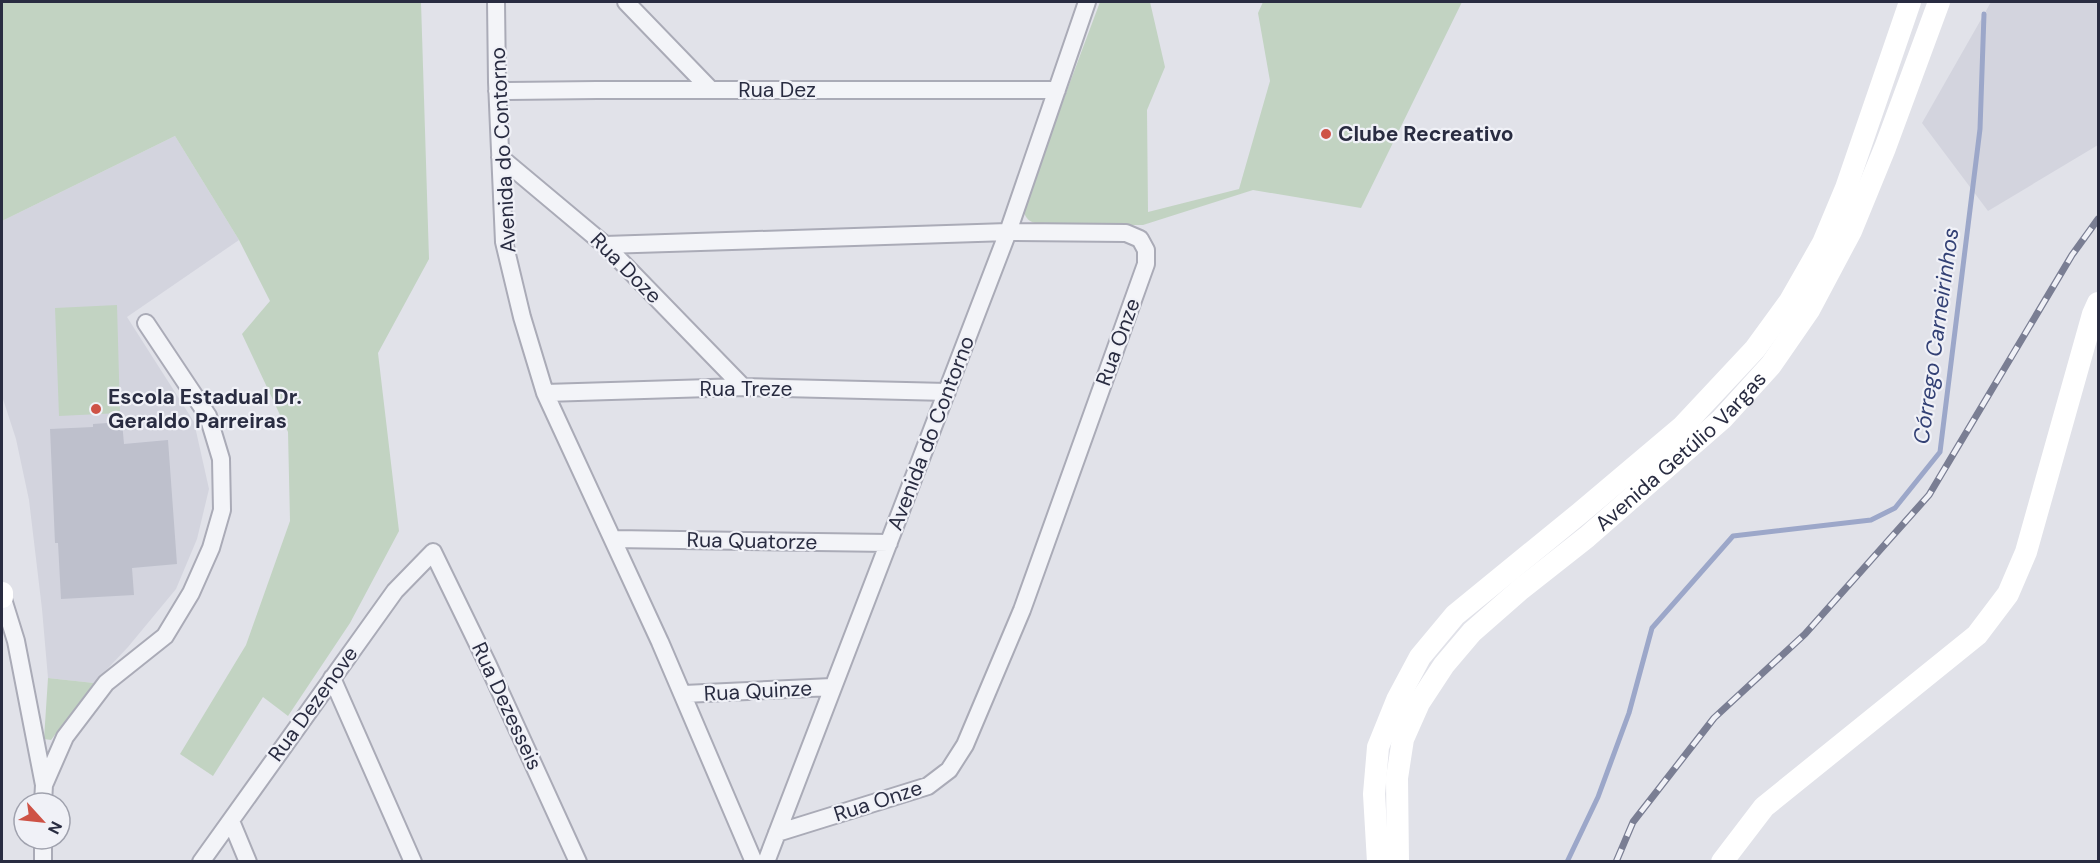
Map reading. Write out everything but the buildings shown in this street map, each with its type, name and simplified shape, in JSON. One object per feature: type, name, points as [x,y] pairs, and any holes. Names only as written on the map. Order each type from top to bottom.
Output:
[{"type":"main road","name":"Avenida Getúlio Vargas","points":[[1398,861],[1397,778],[1403,739],[1419,703],[1444,665],[1514,580],[1682,427],[1755,349],[1790,301],[1823,243],[1846,188],[1910,2]]},
{"type":"main road","name":"Avenida Getúlio Vargas","points":[[1378,861],[1374,794],[1378,747],[1397,700],[1420,657],[1455,615],[1587,537],[1722,419],[1771,365],[1809,310],[1851,231],[1885,148],[1939,2]]},
{"type":"main road","points":[[1722,861],[1764,807],[1977,635],[2008,594],[2026,552],[2089,325],[2098,303]]},
{"type":"street","name":"Avenida do Contorno","points":[[496,2],[497,91],[504,242],[522,317],[545,393],[684,694],[754,861]]},
{"type":"street","points":[[626,2],[711,90]]},
{"type":"street","name":"Avenida do Contorno","points":[[766,861],[1008,232],[1087,2]]},
{"type":"street","name":"Rua Dez","points":[[497,91],[1057,90]]},
{"type":"street","name":"Rua Doze","points":[[500,157],[605,245],[743,387]]},
{"type":"street","name":"Rua Onze","points":[[605,245],[1008,232],[1126,233],[1140,239],[1146,250],[1146,264],[1022,610],[965,745],[949,770],[928,786],[777,833]]},
{"type":"street","points":[[44,785],[64,737],[106,683],[165,636],[191,593],[211,548],[222,510],[220,459],[208,416],[146,322]]},
{"type":"street","name":"Rua Treze","points":[[545,393],[743,387],[947,392]]},
{"type":"street","name":"Rua Quatorze","points":[[614,539],[889,543]]},
{"type":"street","name":"Rua Dezenove","points":[[201,861],[395,591],[433,552]]},
{"type":"street","name":"Rua Dezesseis","points":[[433,552],[578,861]]},
{"type":"street","points":[[2,595],[16,641],[44,791]]},
{"type":"street","points":[[332,678],[413,861]]},
{"type":"street","name":"Rua Quinze","points":[[684,694],[832,687]]},
{"type":"street","points":[[231,821],[248,861]]},
{"type":"shaded area","points":[[1991,2],[2098,2],[2098,145],[1988,211],[1922,123]]},
{"type":"shaded area","name":"Escola Estadual Dr. Geraldo Parreiras","points":[[175,136],[239,240],[127,317],[194,422],[209,489],[197,539],[176,589],[128,647],[94,683],[48,678],[29,500],[16,439],[2,396],[2,221]]},
{"type":"green space","points":[[2,2],[421,2],[429,259],[378,353],[399,531],[350,623],[288,716],[263,697],[213,776],[180,754],[246,645],[290,521],[288,432],[242,334],[270,301],[239,240],[175,136],[2,221]]},
{"type":"green space","name":"Clube Recreativo","points":[[1100,2],[1150,2],[1165,67],[1147,110],[1148,212],[1239,189],[1270,81],[1258,13],[1263,2],[1462,2],[1361,208],[1253,190],[1143,225],[1044,225],[1036,223],[1027,219],[1023,208]]},
{"type":"green space","points":[[117,305],[120,413],[59,416],[55,308]]},
{"type":"green space","points":[[48,678],[94,683],[51,740],[44,739]]},
{"type":"waterway","name":"Córrego Carneirinhos","points":[[1567,862],[1598,797],[1629,713],[1652,628],[1733,536],[1871,520],[1895,508],[1940,452],[1980,129],[1984,14]]},
{"type":"railway","points":[[1616,862],[1633,822],[1714,718],[1805,634],[1929,495],[2072,255],[2098,219]]},
{"type":"place","name":"Clube Recreativo","points":[[1326,134]]},
{"type":"place","name":"Escola Estadual Dr. Geraldo Parreiras","points":[[96,409]]}]
